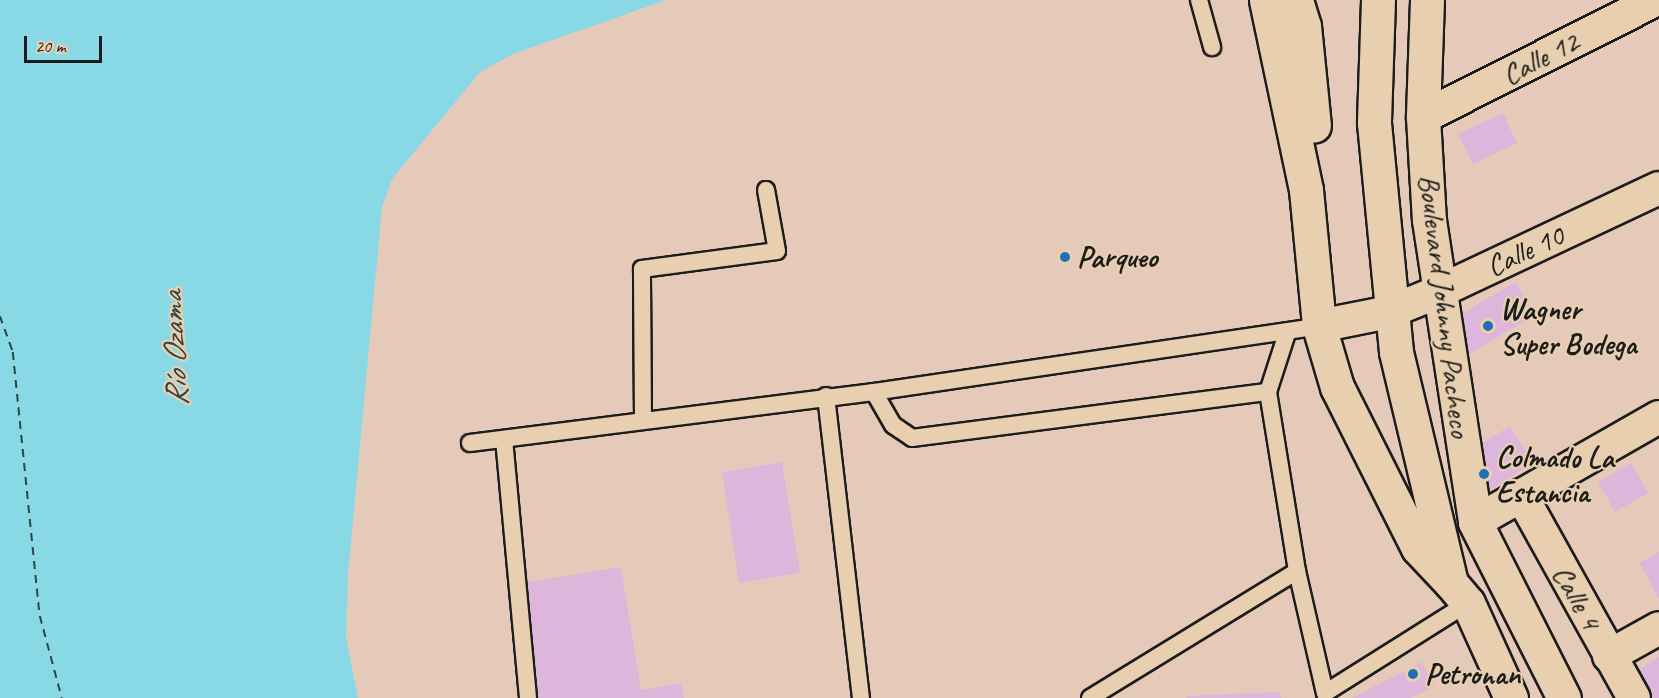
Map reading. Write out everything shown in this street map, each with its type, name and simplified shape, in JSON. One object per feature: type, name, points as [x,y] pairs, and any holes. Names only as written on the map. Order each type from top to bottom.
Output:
[{"type":"main road","points":[[1266,0],[1306,190],[1319,326],[1336,387],[1386,492],[1418,548],[1459,593]]},
{"type":"main road","points":[[1296,0],[1304,26],[1315,144],[1306,190]]},
{"type":"main road","name":"Boulevard Johnny Pacheco","points":[[1378,0],[1374,123],[1389,312],[1417,459],[1459,593],[1510,698]]},
{"type":"main road","name":"Boulevard Johnny Pacheco","points":[[1427,0],[1423,117],[1438,292],[1475,522],[1564,698]]},
{"type":"street","name":"Calle 12","points":[[1423,117],[1656,0]]},
{"type":"street","name":"Calle 10","points":[[1319,326],[1389,312],[1438,292],[1659,188]]},
{"type":"street","points":[[1475,522],[1659,417]]},
{"type":"street","name":"Calle 4","points":[[1521,495],[1634,698]]},
{"type":"street","points":[[1609,656],[1659,628]]},
{"type":"lane","points":[[1198,0],[1212,46]]},
{"type":"lane","points":[[643,420],[642,269],[777,251],[766,190]]},
{"type":"lane","points":[[470,443],[826,396],[874,392],[1287,333],[1319,326]]},
{"type":"lane","points":[[1287,333],[1268,392],[1297,571],[1325,693],[1459,593]]},
{"type":"lane","points":[[874,392],[893,425],[912,438],[1268,392]]},
{"type":"lane","points":[[826,396],[861,698]]},
{"type":"lane","points":[[504,438],[528,698]]},
{"type":"lane","points":[[1090,698],[1297,571]]},
{"type":"water","name":"Río Ozama","points":[[0,0],[666,0],[513,54],[480,72],[392,179],[382,207],[348,575],[346,637],[358,698],[0,698]]},
{"type":"building","points":[[1503,113],[1517,143],[1473,164],[1458,134]]},
{"type":"building","name":"Wagner Super Bodega","points":[[1515,282],[1535,315],[1459,360],[1456,337],[1463,313]]},
{"type":"building","points":[[1510,426],[1533,463],[1482,495],[1473,449]]},
{"type":"building","points":[[782,462],[800,573],[739,583],[722,472]]},
{"type":"building","points":[[1631,463],[1648,493],[1615,512],[1598,482]]},
{"type":"building","points":[[1659,552],[1659,599],[1639,563]]},
{"type":"building","points":[[621,567],[641,690],[681,683],[684,698],[536,698],[517,584]]},
{"type":"building","points":[[1659,657],[1659,698],[1650,698],[1634,672]]},
{"type":"building","name":"Petronan","points":[[1422,662],[1434,686],[1411,698],[1352,698]]},
{"type":"building","points":[[1280,692],[1281,698],[1186,698],[1186,696]]},
{"type":"ferry route","points":[[0,316],[13,352],[40,616],[62,698]]},
{"type":"place","name":"Parqueo","points":[[1065,257]]},
{"type":"place","name":"Wagner Super Bodega","points":[[1488,326]]},
{"type":"place","name":"Colmado La Estancia","points":[[1484,474]]},
{"type":"place","name":"Petronan","points":[[1413,674]]}]
